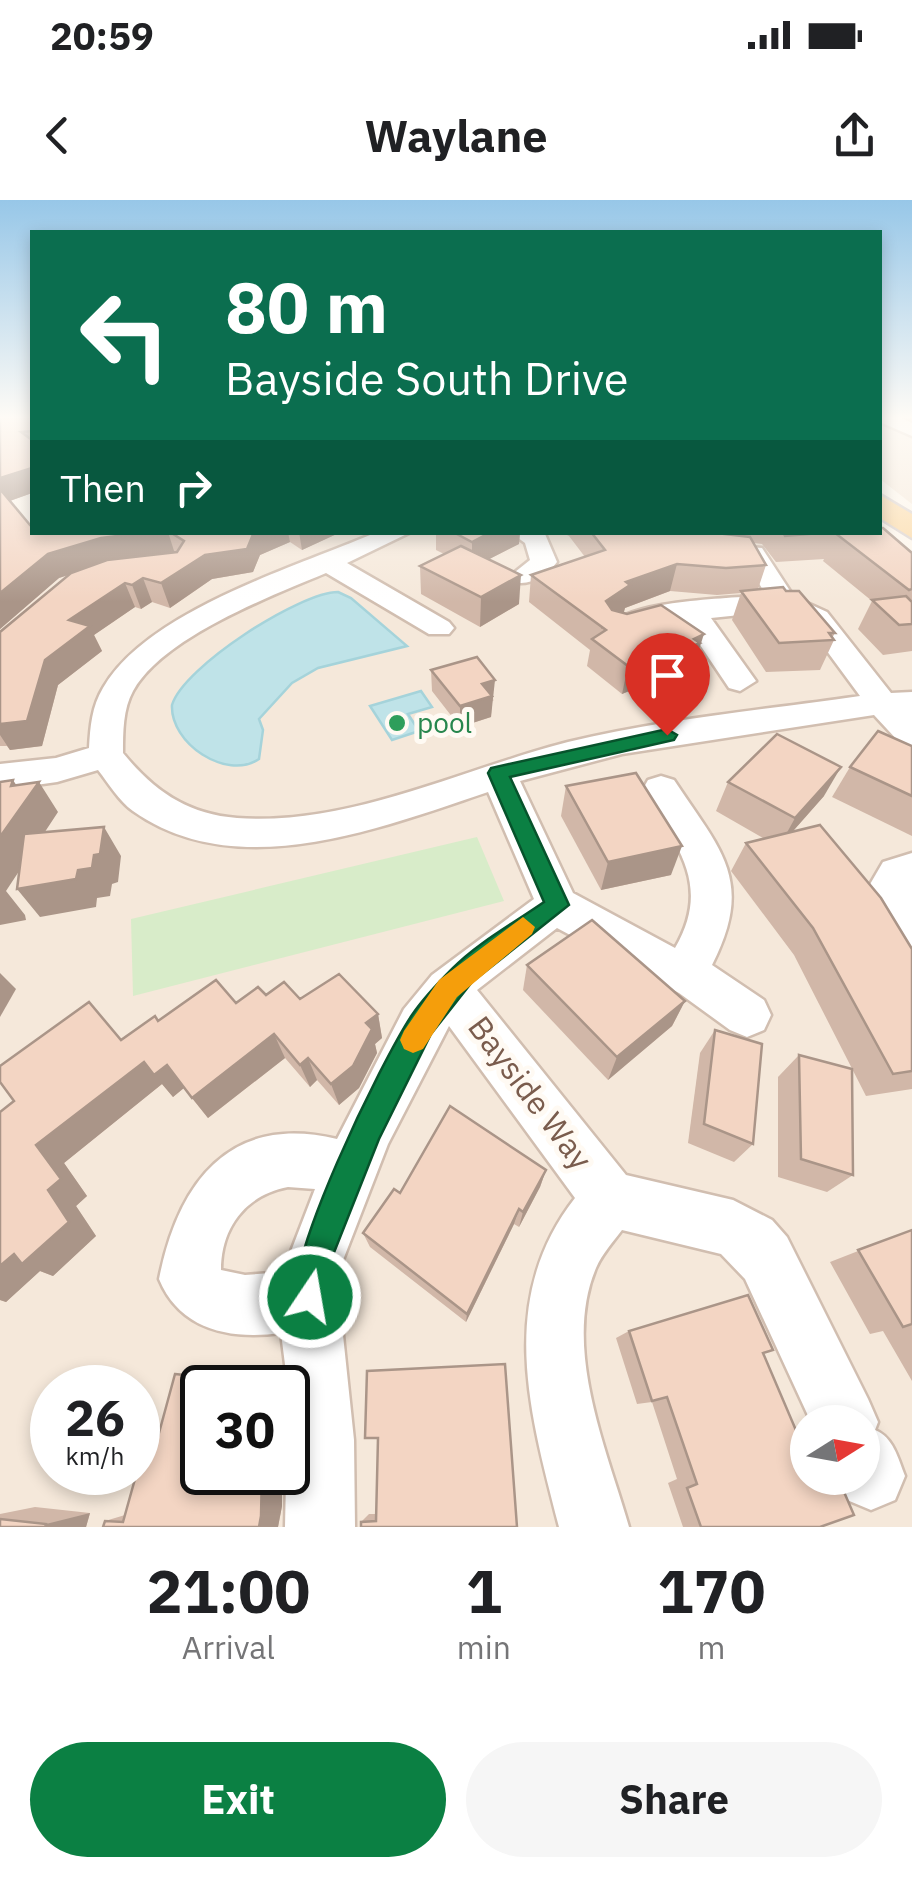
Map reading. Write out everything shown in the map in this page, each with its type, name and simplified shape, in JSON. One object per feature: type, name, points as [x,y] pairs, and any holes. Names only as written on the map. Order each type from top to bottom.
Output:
[{"type":"main road","points":[[882,506],[912,529]]},
{"type":"street","points":[[393,535],[193,626],[154,650],[122,682],[109,711],[106,755],[132,789],[154,806],[181,819],[246,831],[334,826],[498,773],[631,740],[906,708]]},
{"type":"street","points":[[523,576],[544,562],[536,540],[527,535]]},
{"type":"street","points":[[691,548],[753,553],[783,602]]},
{"type":"street","points":[[330,564],[439,628]]},
{"type":"street","points":[[620,629],[657,615],[783,602],[816,618],[906,708]]},
{"type":"street","points":[[691,610],[740,681]]},
{"type":"street","points":[[550,722],[570,754]]},
{"type":"street","points":[[0,776],[57,770],[106,755]]},
{"type":"street","points":[[498,773],[558,905],[581,922],[684,974],[747,1015]]},
{"type":"street","points":[[660,789],[710,876],[714,897],[711,920],[684,974]]},
{"type":"street","points":[[912,869],[898,873],[890,886],[912,931]]},
{"type":"street","points":[[320,1527],[320,1424],[310,1297],[314,1260],[421,1025],[448,988],[558,905]]},
{"type":"street","name":"Bayside Way","points":[[448,988],[610,1199]]},
{"type":"street","points":[[310,1297],[270,1306],[207,1298],[189,1279],[191,1248],[226,1186],[253,1166],[294,1157],[352,1170]]},
{"type":"street","points":[[594,1527],[557,1389],[553,1351],[565,1268],[610,1199],[734,1228],[752,1240],[766,1258],[837,1405]]},
{"type":"shaded area","points":[[882,478],[912,478],[912,504],[882,481]]},
{"type":"shaded area","points":[[882,534],[912,559],[912,1527],[0,1527],[0,557],[43,535]]},
{"type":"green space","points":[[477,837],[504,901],[133,996],[131,919]]},
{"type":"water","points":[[338,592],[351,598],[407,646],[318,668],[292,683],[259,719],[263,730],[259,759],[246,765],[216,762],[190,745],[180,733],[172,705],[197,671],[272,618],[320,595]]},
{"type":"water","name":"pool","points":[[421,691],[432,707],[408,714],[419,731],[392,740],[370,706]]},
{"type":"building","points":[[0,489],[30,525],[30,535],[126,535],[48,554],[0,593]]},
{"type":"building","points":[[883,528],[912,553],[909,590],[838,535],[882,535]]},
{"type":"building","points":[[175,535],[253,535],[247,549],[205,555],[161,583],[143,578],[132,585],[125,583],[69,620],[90,626],[45,660],[27,721],[0,724],[0,632],[71,573],[107,560],[177,552],[184,541]]},
{"type":"building","points":[[459,535],[485,535],[472,542]]},
{"type":"building","points":[[593,535],[733,535],[750,537],[766,565],[726,568],[677,564],[626,582],[630,585],[606,601],[612,610],[627,614],[661,605],[704,634],[694,639],[700,643],[646,666],[641,661],[628,666],[592,639],[606,630],[531,575],[605,550]]},
{"type":"building","points":[[461,546],[521,575],[481,597],[420,566]]},
{"type":"building","points":[[783,587],[786,591],[799,591],[835,633],[829,633],[834,640],[779,643],[741,591]]},
{"type":"building","points":[[906,596],[912,602],[912,624],[899,625],[872,600]]},
{"type":"building","points":[[477,657],[495,680],[482,684],[492,696],[460,706],[431,670]]},
{"type":"building","points":[[878,731],[912,746],[912,796],[850,767]]},
{"type":"building","points":[[777,734],[841,767],[795,818],[728,782]]},
{"type":"building","points":[[636,773],[682,846],[608,862],[566,786]]},
{"type":"building","points":[[13,780],[11,786],[39,782],[0,837],[0,782]]},
{"type":"building","points":[[820,825],[881,898],[912,949],[912,1071],[893,1074],[813,928],[746,843]]},
{"type":"building","points":[[104,827],[100,854],[94,855],[92,868],[78,870],[76,879],[17,889],[24,834]]},
{"type":"building","points":[[592,920],[685,1001],[617,1057],[527,965]]},
{"type":"building","points":[[339,974],[378,1014],[366,1023],[372,1029],[353,1066],[331,1084],[308,1058],[300,1065],[274,1034],[192,1098],[167,1065],[154,1075],[144,1062],[36,1145],[61,1179],[48,1190],[69,1222],[22,1264],[14,1254],[0,1266],[0,1112],[14,1101],[0,1082],[0,1066],[89,1002],[121,1040],[155,1016],[158,1021],[216,980],[236,1003],[258,987],[266,995],[284,982],[300,999]]},
{"type":"building","points":[[715,1030],[762,1044],[753,1144],[704,1124]]},
{"type":"building","points":[[799,1055],[852,1069],[853,1175],[801,1159]]},
{"type":"building","points":[[450,1106],[546,1170],[523,1212],[519,1209],[467,1314],[363,1233],[394,1189],[400,1193]]},
{"type":"building","points":[[912,1230],[912,1324],[903,1327],[858,1250]]},
{"type":"building","points":[[748,1295],[773,1350],[763,1353],[790,1416],[790,1495],[845,1495],[854,1515],[820,1527],[701,1527],[687,1488],[697,1484],[667,1397],[652,1401],[629,1331]]},
{"type":"building","points":[[505,1364],[517,1527],[361,1527],[361,1522],[376,1521],[378,1438],[365,1438],[367,1371]]},
{"type":"building","points":[[175,1374],[180,1375],[180,1495],[261,1495],[259,1527],[103,1527],[105,1521],[123,1522],[131,1495],[160,1495],[160,1429]]},
{"type":"building","points":[[0,1519],[46,1524],[0,1527]]},
{"type":"slow traffic","points":[[413,1040],[448,988],[523,927]]},
{"type":"place","name":"pool","points":[[397,723]]},
{"type":"route","points":[[310,1297],[314,1260],[368,1130],[421,1025],[463,974],[558,905],[498,773],[631,740],[667,735]]}]
